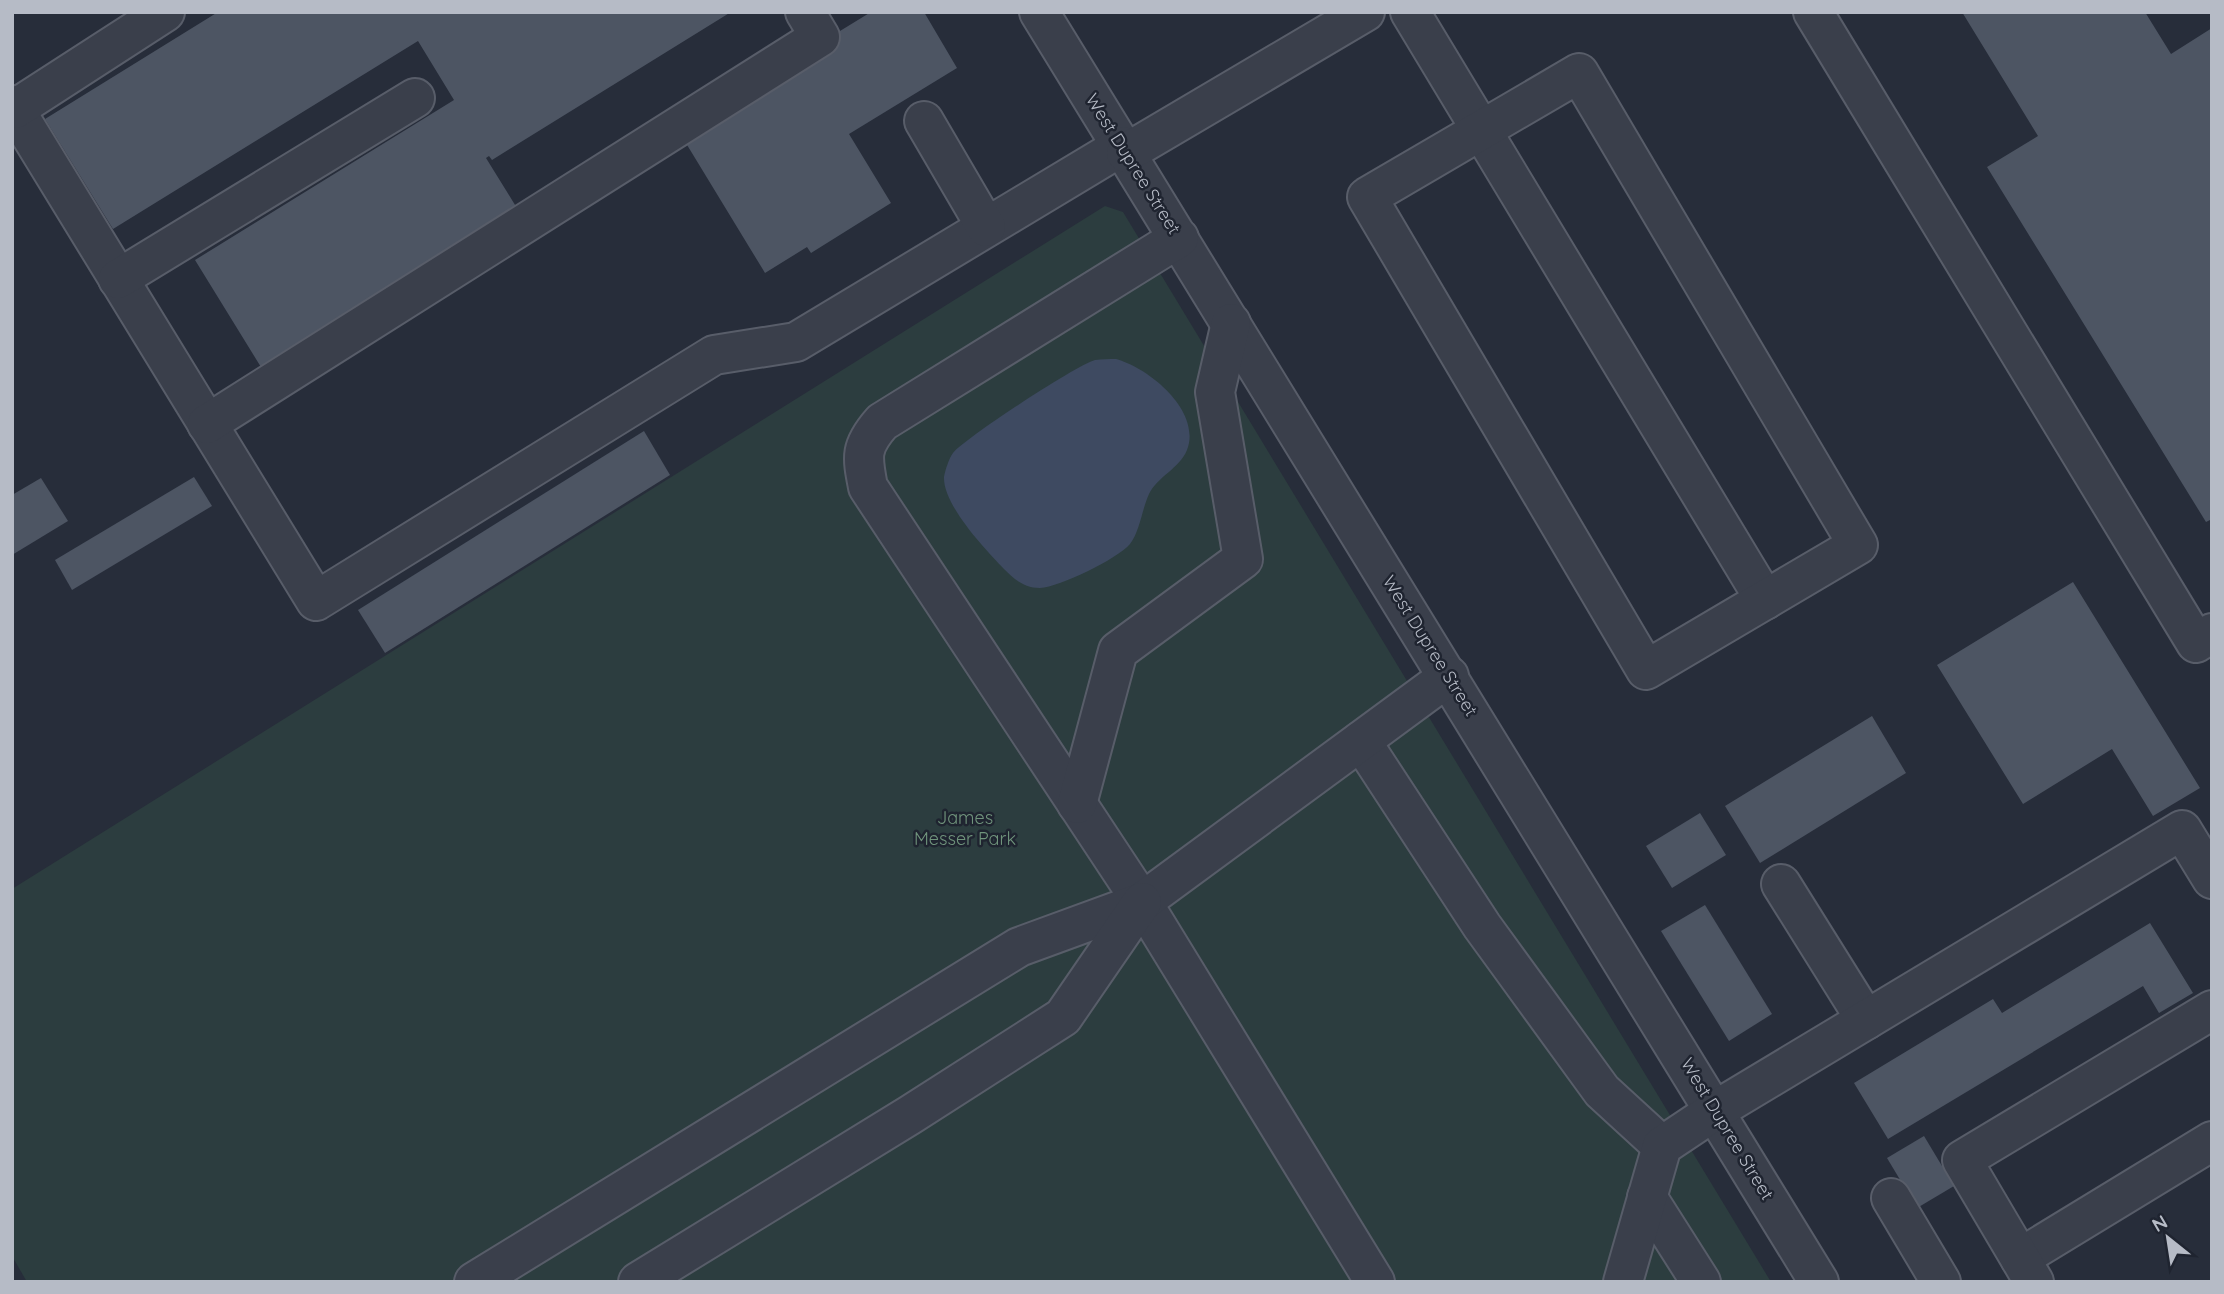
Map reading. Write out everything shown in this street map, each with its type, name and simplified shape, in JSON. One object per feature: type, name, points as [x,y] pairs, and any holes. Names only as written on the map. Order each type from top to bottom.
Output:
[{"type":"street","points":[[165,12],[14,107],[316,601],[714,355],[796,342],[986,227],[1365,12]]},
{"type":"street","points":[[207,424],[820,37],[805,12]]},
{"type":"street","name":"West Dupree Street","points":[[1039,12],[1716,1110],[1819,1282]]},
{"type":"street","points":[[1410,12],[1765,600]]},
{"type":"street","points":[[1813,12],[2196,643],[2212,633]]},
{"type":"street","points":[[1579,73],[1858,545],[1646,670],[1367,197],[1482,130],[1579,73]]},
{"type":"street","points":[[118,279],[415,98]]},
{"type":"street","points":[[924,121],[986,227]]},
{"type":"street","points":[[1179,238],[883,422],[870,436],[862,456],[869,487],[1142,902],[1375,1282]]},
{"type":"street","points":[[1077,804],[1118,651],[1243,559],[1215,392],[1231,323]]},
{"type":"street","points":[[474,1282],[1019,947],[1142,902],[1449,676]]},
{"type":"street","points":[[1361,741],[1482,926],[1602,1091],[1662,1146]]},
{"type":"street","points":[[1623,1282],[1662,1146],[1716,1110],[2182,830],[2212,879]]},
{"type":"street","points":[[1781,884],[1866,1020]]},
{"type":"street","points":[[638,1282],[910,1115],[1063,1017],[1142,902]]},
{"type":"street","points":[[2212,1010],[1962,1160],[2027,1270],[2212,1141]]},
{"type":"street","points":[[1647,1198],[1701,1282]]},
{"type":"street","points":[[1891,1198],[1941,1282]]},
{"type":"green space","name":"James Messer Park","points":[[1105,206],[1123,212],[1771,1282],[27,1282],[12,1256],[12,889]]},
{"type":"water","points":[[1116,359],[1143,372],[1170,393],[1187,421],[1190,435],[1187,450],[1153,488],[1136,533],[1123,550],[1061,583],[1040,588],[1024,585],[976,538],[950,500],[944,477],[949,461],[962,445],[1046,387],[1095,360]]},
{"type":"building","points":[[218,12],[731,12],[492,160],[489,156],[486,158],[520,213],[264,372],[195,260],[454,100],[418,41],[113,229],[45,119]]},
{"type":"building","points":[[871,12],[924,12],[957,68],[849,134],[891,203],[811,253],[807,247],[765,273],[681,135],[719,105]]},
{"type":"building","points":[[1962,12],[2145,12],[2171,54],[2212,28],[2212,519],[2206,522],[1987,167],[2038,136]]},
{"type":"building","points":[[644,431],[670,475],[385,653],[358,610]]},
{"type":"building","points":[[194,477],[212,506],[72,590],[55,560]]},
{"type":"building","points":[[41,478],[68,521],[12,555],[12,495]]},
{"type":"building","points":[[2073,582],[2200,788],[2153,816],[2112,749],[2023,804],[1937,665]]},
{"type":"building","points":[[1872,716],[1906,773],[1760,863],[1725,806]]},
{"type":"building","points":[[1700,813],[1726,855],[1672,888],[1646,846]]},
{"type":"building","points":[[1705,905],[1772,1014],[1729,1041],[1661,931]]},
{"type":"building","points":[[2150,923],[2193,993],[2159,1013],[2143,986],[1888,1139],[1854,1083],[1993,999],[2002,1013]]},
{"type":"building","points":[[1924,1136],[1954,1186],[1917,1208],[1887,1158]]}]
